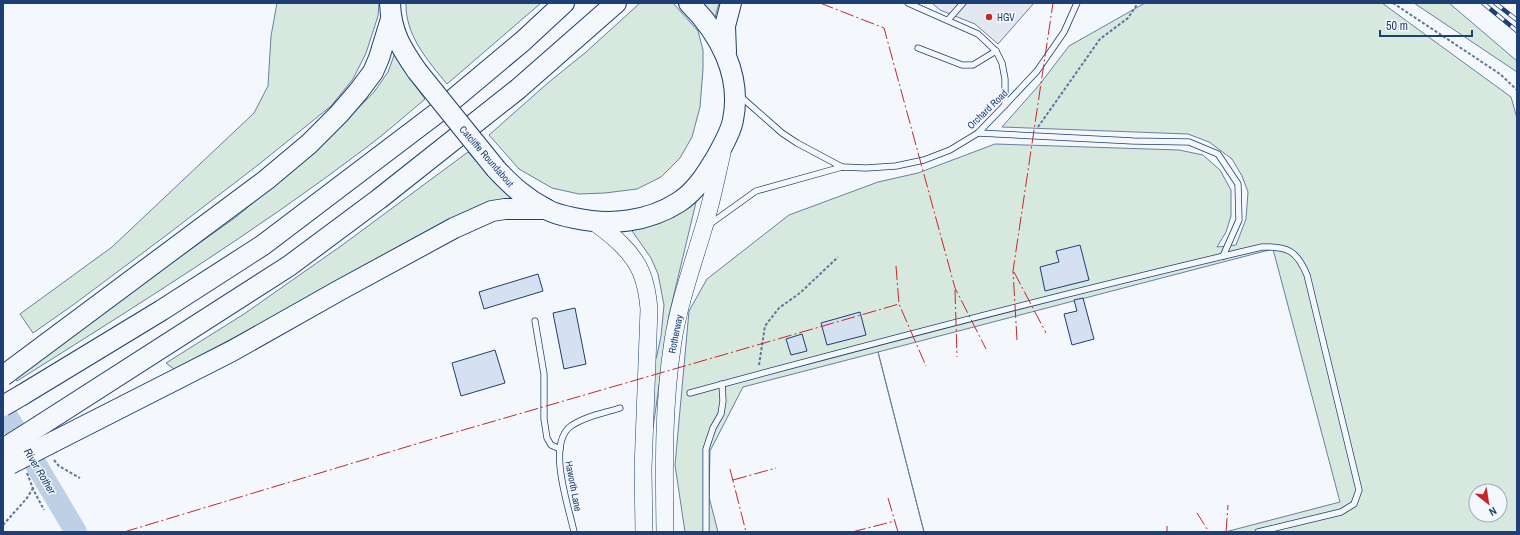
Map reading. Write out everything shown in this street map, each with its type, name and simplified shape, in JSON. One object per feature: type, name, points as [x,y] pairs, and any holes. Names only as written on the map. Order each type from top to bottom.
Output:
[{"type":"highway","points":[[3,406],[162,310],[262,245],[437,113],[523,41],[564,3]]},
{"type":"highway","points":[[6,460],[41,425],[289,266],[379,199],[518,89],[616,3]]},
{"type":"highway","name":"Catcliffe Roundabout","points":[[391,11],[395,33],[405,53],[417,71],[496,169],[518,191],[546,209],[558,214],[594,222],[613,222],[653,216],[680,202],[701,182],[725,141],[733,120],[735,92],[732,72],[726,55],[701,15],[689,3]]},
{"type":"highway","points":[[726,55],[725,26],[731,3]]},
{"type":"highway","points":[[5,374],[266,180],[309,144],[339,114],[373,72],[379,58],[391,11]]},
{"type":"highway","points":[[6,460],[53,442],[232,351],[454,228],[492,211],[505,209],[546,209]]},
{"type":"main road","name":"Rotherway","points":[[665,532],[664,441],[666,397],[673,340],[685,286],[703,228],[725,141]]},
{"type":"main road","points":[[594,222],[612,235],[632,259],[641,272],[647,295],[649,310],[643,469],[644,532]]},
{"type":"lane","points":[[908,3],[978,34],[996,51],[1002,62],[1005,79],[1005,105]]},
{"type":"lane","points":[[948,20],[964,3]]},
{"type":"lane","name":"Orchard Road","points":[[703,228],[756,191],[842,167],[866,168],[896,166],[924,160],[950,150],[978,132],[1037,71],[1064,32],[1076,3]]},
{"type":"lane","points":[[918,48],[962,65],[973,65],[996,51]]},
{"type":"lane","name":"Orchard Road","points":[[735,92],[792,140],[842,167]]},
{"type":"lane","points":[[978,132],[1133,141],[1189,142],[1218,154],[1238,184],[1239,220],[1223,256]]},
{"type":"lane","points":[[690,393],[757,374],[1091,288],[1262,247],[1278,246],[1290,250],[1302,262],[1307,275],[1359,490],[1354,504],[1341,512],[1258,532]]},
{"type":"lane","points":[[535,321],[544,374],[544,419],[547,438],[551,445],[560,449]]},
{"type":"lane","points":[[706,532],[706,449],[713,428],[721,414],[723,401],[722,384]]},
{"type":"lane","name":"Haworth Lane","points":[[574,532],[560,471],[560,449],[564,437],[570,427],[593,416],[620,408]]},
{"type":"path","points":[[1032,135],[1100,39],[1128,18],[1138,3]]},
{"type":"path","points":[[1393,3],[1500,74],[1517,90]]},
{"type":"path","points":[[757,374],[765,326],[779,308],[800,293],[838,257]]},
{"type":"path","points":[[3,526],[27,498],[33,488]]},
{"type":"shaded area","points":[[277,3],[379,3],[378,16],[366,53],[353,79],[331,106],[258,165],[73,305],[33,333],[20,314],[112,247],[254,113],[268,86],[271,36]]},
{"type":"shaded area","points":[[406,3],[541,3],[447,84],[425,57],[419,47],[409,26]]},
{"type":"shaded area","points":[[640,3],[673,3],[698,31],[703,50],[700,107],[692,137],[680,158],[661,177],[637,189],[605,193],[579,194],[552,188],[519,169],[489,135],[549,82],[585,53]]},
{"type":"shaded area","points":[[703,3],[719,3],[715,17]]},
{"type":"shaded area","name":"HGV","points":[[932,3],[1034,3],[998,44],[975,24],[940,10]]},
{"type":"shaded area","points":[[1145,3],[1382,3],[1511,97],[1517,118],[1517,532],[1225,532],[1340,502],[1273,249],[743,387],[710,451],[709,497],[718,532],[685,532],[675,465],[689,311],[707,279],[789,215],[878,182],[918,173],[995,144],[1179,150],[1203,155],[1220,170],[1231,190],[1231,216],[1226,232],[1217,247],[1236,245],[1246,219],[1248,192],[1242,176],[1232,159],[1209,142],[1188,134],[1002,127],[1040,84],[1069,46]]},
{"type":"shaded area","points":[[1414,3],[1449,3],[1517,61],[1517,72]]},
{"type":"shaded area","points":[[396,50],[408,76],[425,99],[374,141],[282,209],[195,268],[17,381],[13,376],[236,217],[324,143],[374,92],[388,72]]},
{"type":"shaded area","points":[[468,152],[488,174],[522,202],[342,281],[174,369],[166,363],[244,314],[341,246]]},
{"type":"shaded area","points":[[698,194],[669,315],[653,428],[652,370],[661,336],[664,305],[658,274],[651,258],[630,228]]},
{"type":"building","points":[[1080,245],[1089,280],[1045,291],[1040,267],[1059,262],[1056,251]]},
{"type":"building","points":[[538,274],[543,291],[484,309],[479,292]]},
{"type":"building","points":[[1083,298],[1094,339],[1072,345],[1064,314],[1077,311],[1074,300]]},
{"type":"building","points":[[575,308],[586,364],[564,369],[553,313]]},
{"type":"building","points":[[860,312],[866,335],[827,345],[821,323]]},
{"type":"building","points":[[802,334],[807,351],[791,355],[786,339]]},
{"type":"building","points":[[495,350],[505,383],[461,396],[452,363]]},
{"type":"waterway","name":"River Rother","points":[[3,409],[76,532]]},
{"type":"railway","points":[[1483,3],[1517,31]]},
{"type":"railway","points":[[1495,3],[1517,20]]},
{"type":"power","points":[[820,3],[884,28],[955,288],[986,349]]},
{"type":"power","points":[[1017,340],[1013,271],[1053,3]]},
{"type":"power","points":[[896,266],[899,304],[926,366]]},
{"type":"power","points":[[1014,272],[1046,333]]},
{"type":"power","points":[[955,290],[957,357]]},
{"type":"power","points":[[124,532],[446,435],[899,304]]},
{"type":"power","points":[[733,480],[776,468]]},
{"type":"power","points":[[730,469],[746,532]]},
{"type":"power","points":[[888,498],[898,532]]},
{"type":"power","points":[[1226,532],[1228,505]]},
{"type":"power","points":[[1197,513],[1209,532]]},
{"type":"power","points":[[852,532],[895,521]]},
{"type":"power","points":[[1167,526],[1167,532]]},
{"type":"place","name":"HGV","points":[[989,17]]}]
